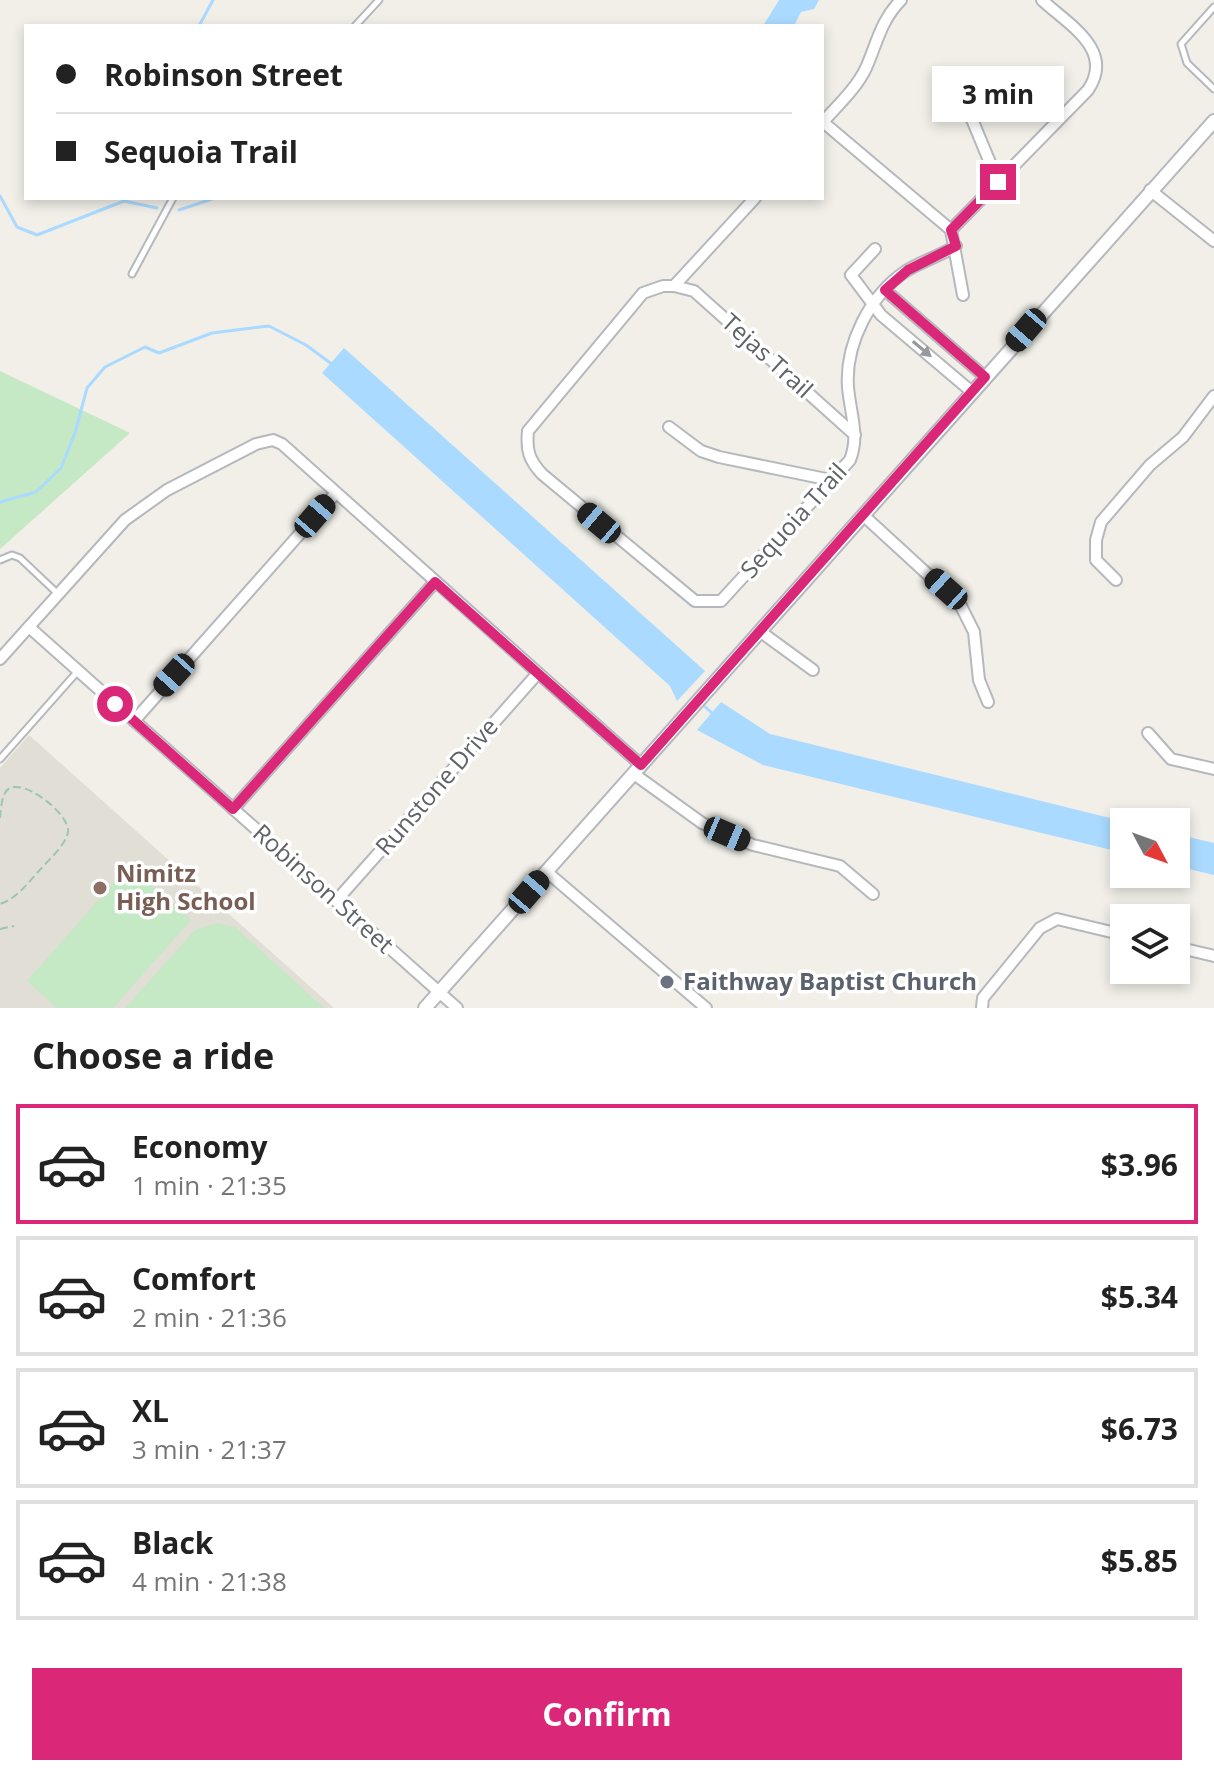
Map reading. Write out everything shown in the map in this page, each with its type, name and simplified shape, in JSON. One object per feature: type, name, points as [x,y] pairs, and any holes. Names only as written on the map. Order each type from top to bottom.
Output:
[{"type":"street","points":[[824,122],[854,88],[866,69],[888,13],[901,0]]},
{"type":"street","points":[[951,230],[1088,90],[1096,78],[1098,67],[1094,50],[1042,0]]},
{"type":"street","points":[[980,82],[964,100],[998,182]]},
{"type":"street","points":[[425,1008],[1214,121]]},
{"type":"street","points":[[824,124],[951,230],[963,295]]},
{"type":"street","points":[[1150,190],[1213,239]]},
{"type":"street","points":[[674,286],[753,200]]},
{"type":"street","name":"Sequoia Trail","points":[[674,286],[663,286],[643,293],[533,422],[527,440],[532,463],[542,474],[685,595],[695,601],[721,601],[850,460],[856,446],[848,370],[860,324],[885,290],[908,270],[956,246]]},
{"type":"street","points":[[875,249],[851,275],[874,306],[972,392]]},
{"type":"street","name":"Tejas Trail","points":[[674,286],[694,291],[855,435]]},
{"type":"street","points":[[885,290],[985,377]]},
{"type":"street","points":[[1116,580],[1096,560],[1096,540],[1101,522],[1150,465],[1183,437],[1214,396]]},
{"type":"street","points":[[669,427],[701,451],[719,457],[831,480]]},
{"type":"street","points":[[0,659],[125,520],[167,490],[265,441],[282,444],[538,673],[637,770],[702,823],[753,845],[840,866],[873,894]]},
{"type":"street","points":[[134,721],[335,494]]},
{"type":"street","points":[[863,515],[960,604],[974,632],[979,680],[988,702]]},
{"type":"street","points":[[233,809],[435,582]]},
{"type":"street","name":"Robinson Street","points":[[29,627],[457,1008]]},
{"type":"street","points":[[761,632],[813,670]]},
{"type":"street","name":"Runstone Drive","points":[[336,901],[538,673]]},
{"type":"street","points":[[1148,733],[1171,759],[1214,769]]},
{"type":"street","points":[[547,872],[706,1008]]},
{"type":"street","points":[[982,1008],[983,998],[1040,928],[1057,919],[1110,932]]},
{"type":"street","points":[[1190,950],[1214,956]]},
{"type":"lane","points":[[357,24],[379,0]]},
{"type":"lane","points":[[1214,7],[1181,44],[1187,63],[1214,89]]},
{"type":"lane","points":[[132,274],[172,200]]},
{"type":"lane","points":[[0,560],[12,555],[20,558],[58,594]]},
{"type":"lane","points":[[0,759],[78,671]]},
{"type":"path","points":[[0,818],[4,794],[9,788],[17,786],[26,788],[62,815],[68,833],[17,895],[0,904]]},
{"type":"path","points":[[0,929],[14,926]]},
{"type":"shaded area","name":"Nimitz High School","points":[[29,735],[334,1008],[0,1008],[0,768]]},
{"type":"green space","points":[[0,371],[130,433],[0,549]]},
{"type":"green space","points":[[129,865],[191,920],[113,1008],[57,1008],[27,981]]},
{"type":"green space","points":[[217,923],[235,927],[324,1008],[125,1008],[195,930]]},
{"type":"water","points":[[779,0],[819,0],[814,9],[801,12],[795,24],[764,24]]},
{"type":"water","points":[[344,348],[705,671],[677,701],[670,686],[322,373]]},
{"type":"water","points":[[721,702],[770,734],[1110,818],[1110,850],[763,765],[697,730]]},
{"type":"water","points":[[1190,837],[1214,843],[1214,875],[1190,869]]},
{"type":"waterway","points":[[200,24],[213,0]]},
{"type":"waterway","points":[[0,196],[17,227],[37,235],[124,201]]},
{"type":"waterway","points":[[179,210],[209,200]]},
{"type":"waterway","points":[[124,201],[157,208]]},
{"type":"waterway","points":[[0,502],[36,492],[61,468],[75,433],[87,388],[105,367],[145,347],[159,353],[212,333],[269,326],[306,345],[333,365]]},
{"type":"waterway","points":[[701,703],[713,714]]},
{"type":"place","name":"Nimitz High School","points":[[100,888]]},
{"type":"place","name":"Faithway Baptist Church","points":[[667,982]]},
{"type":"route","points":[[115,704],[233,809],[435,582],[641,765],[985,377],[885,290],[908,270],[956,246],[951,230],[998,182]]}]
